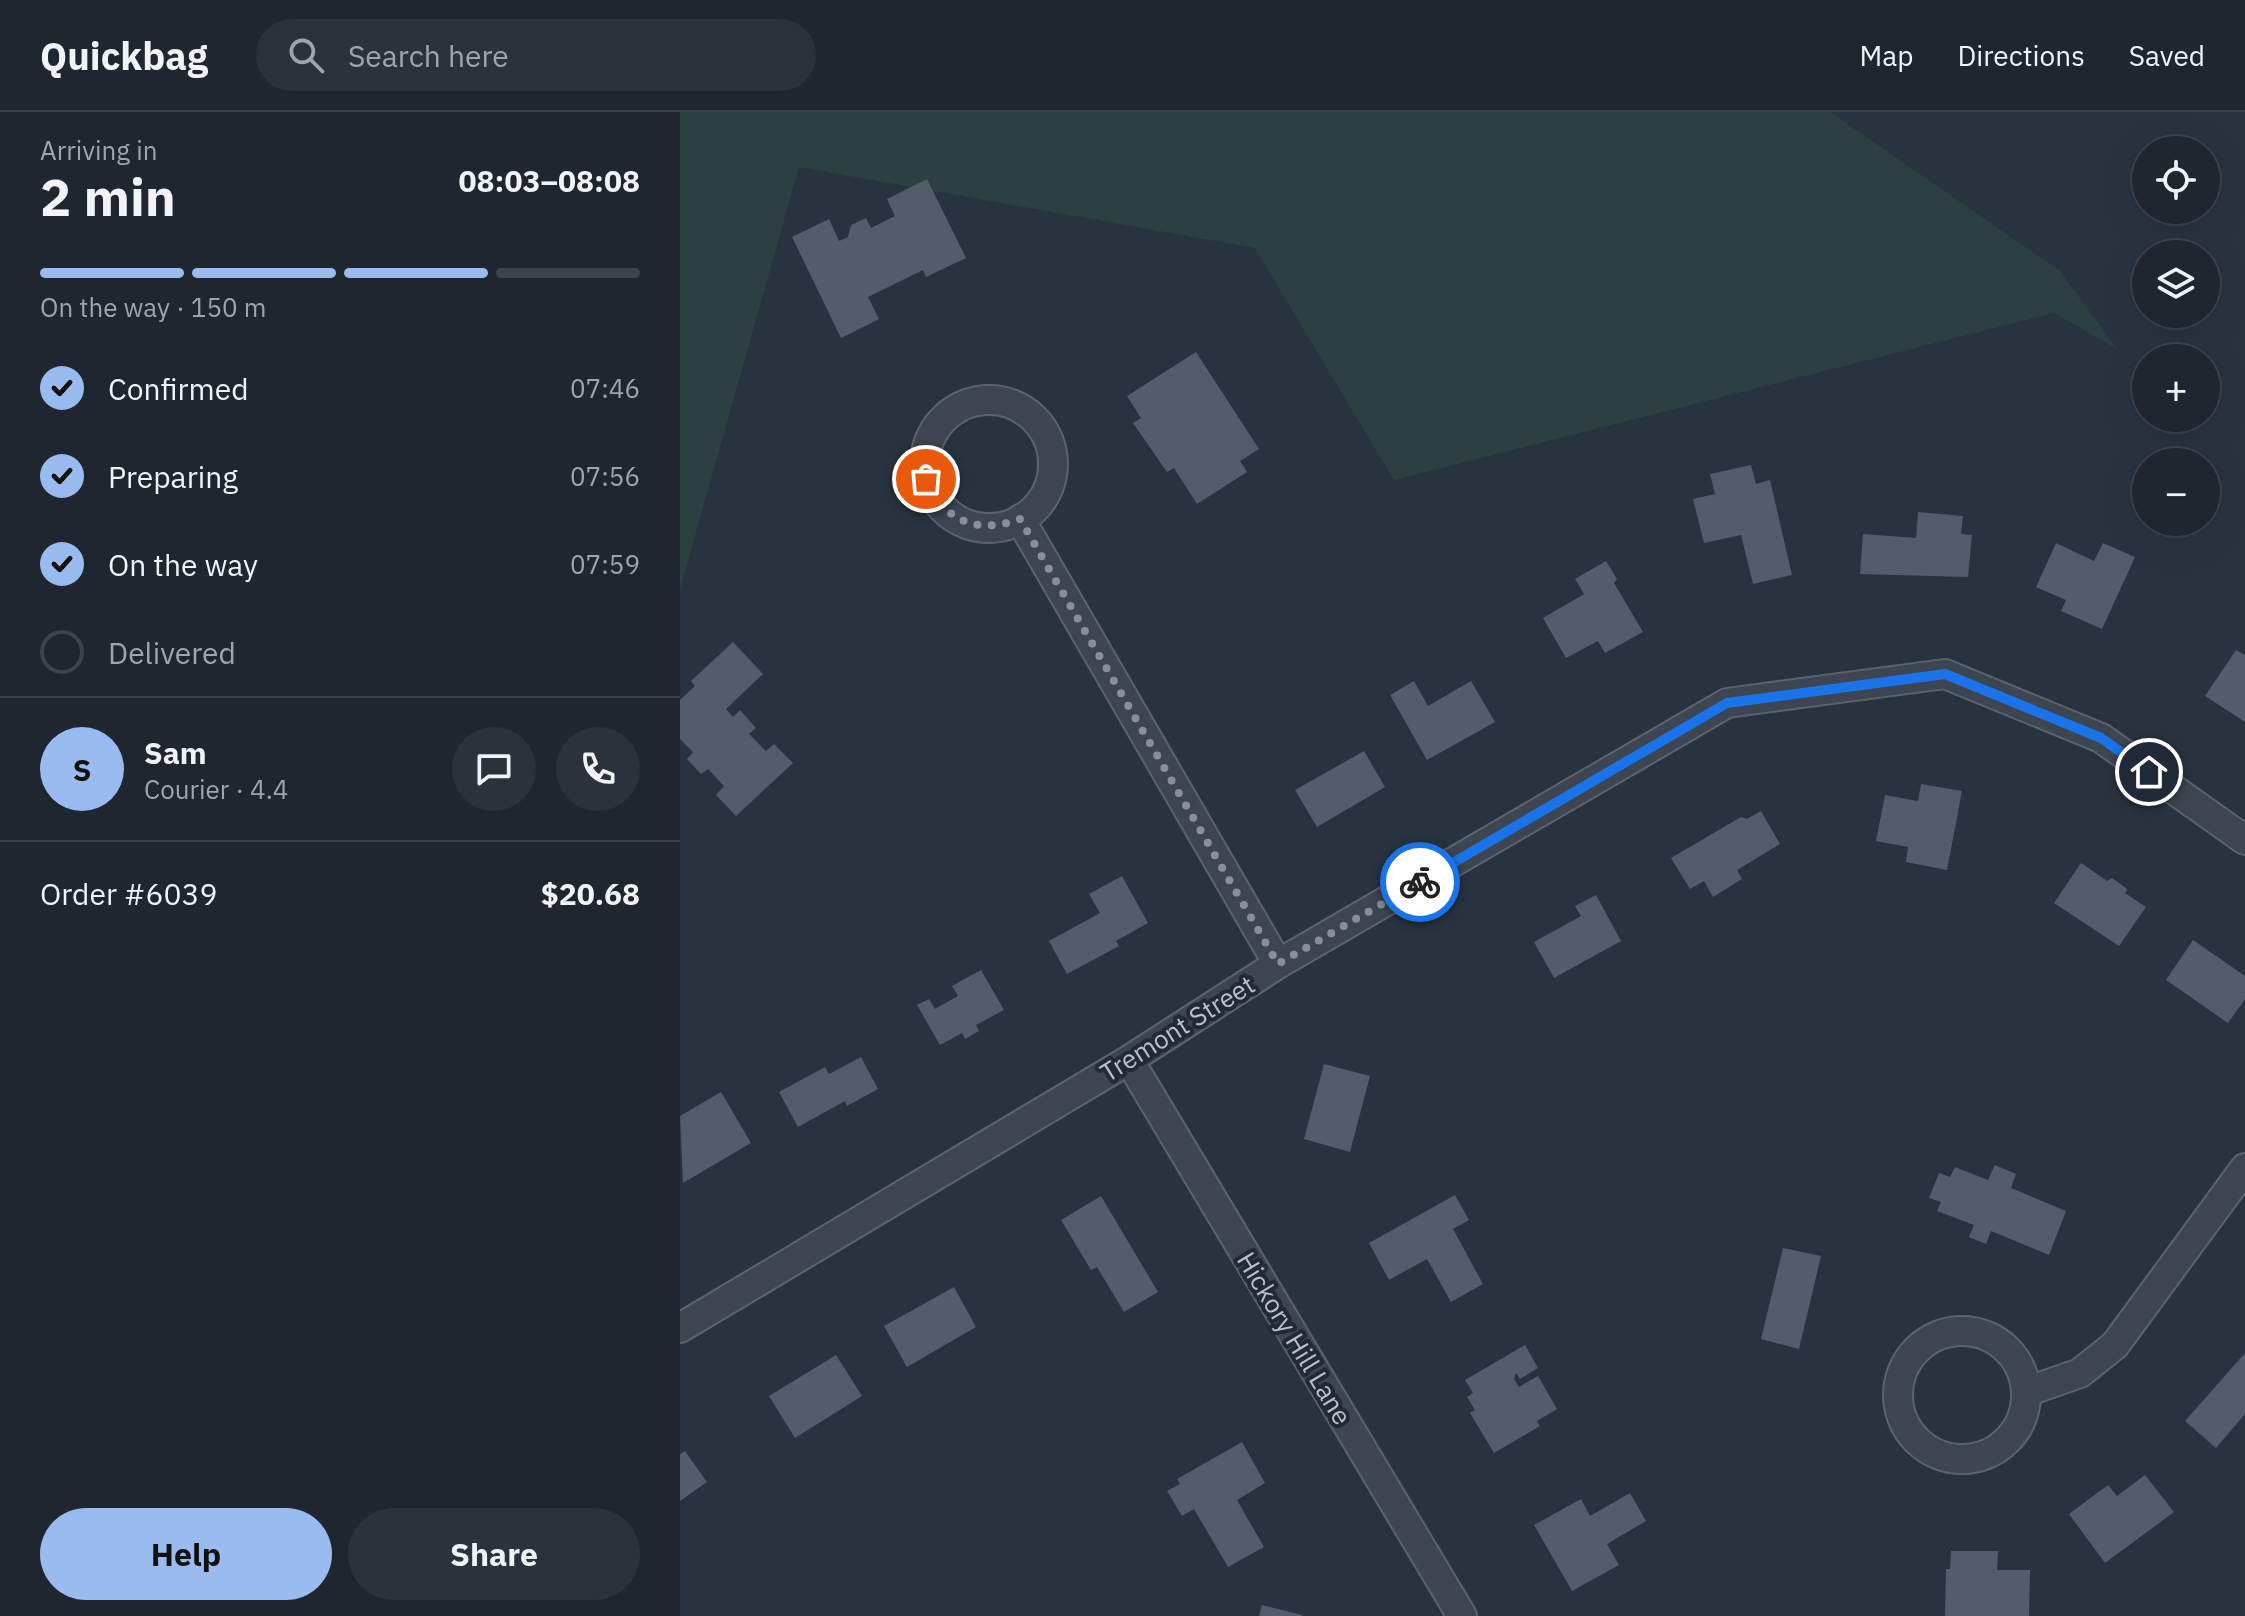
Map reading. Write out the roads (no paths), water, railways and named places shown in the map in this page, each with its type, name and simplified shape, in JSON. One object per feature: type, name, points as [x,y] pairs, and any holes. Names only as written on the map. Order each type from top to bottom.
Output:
[{"type":"street","points":[[993,400],[1013,405],[1030,415],[1044,431],[1052,460],[1047,489],[1036,507],[1020,519],[1001,526],[972,525],[946,511],[933,496],[925,460],[929,441],[939,424],[954,410],[973,402],[993,400]]},
{"type":"street","points":[[1020,519],[1278,964]]},
{"type":"street","name":"Tremont Street","points":[[680,1328],[1129,1060],[1278,964],[1727,703],[1945,674],[2101,738],[2245,840]]},
{"type":"street","name":"Hickory Hill Lane","points":[[1129,1060],[1462,1616]]},
{"type":"street","points":[[2026,1392],[2080,1373],[2115,1345],[2245,1168]]},
{"type":"street","points":[[1957,1330],[1978,1332],[1997,1340],[2012,1354],[2023,1372],[2026,1392],[2024,1412],[2016,1430],[1986,1454],[1967,1459],[1947,1457],[1929,1450],[1903,1421],[1898,1402],[1899,1382],[1913,1354],[1937,1335],[1957,1330]]}]
